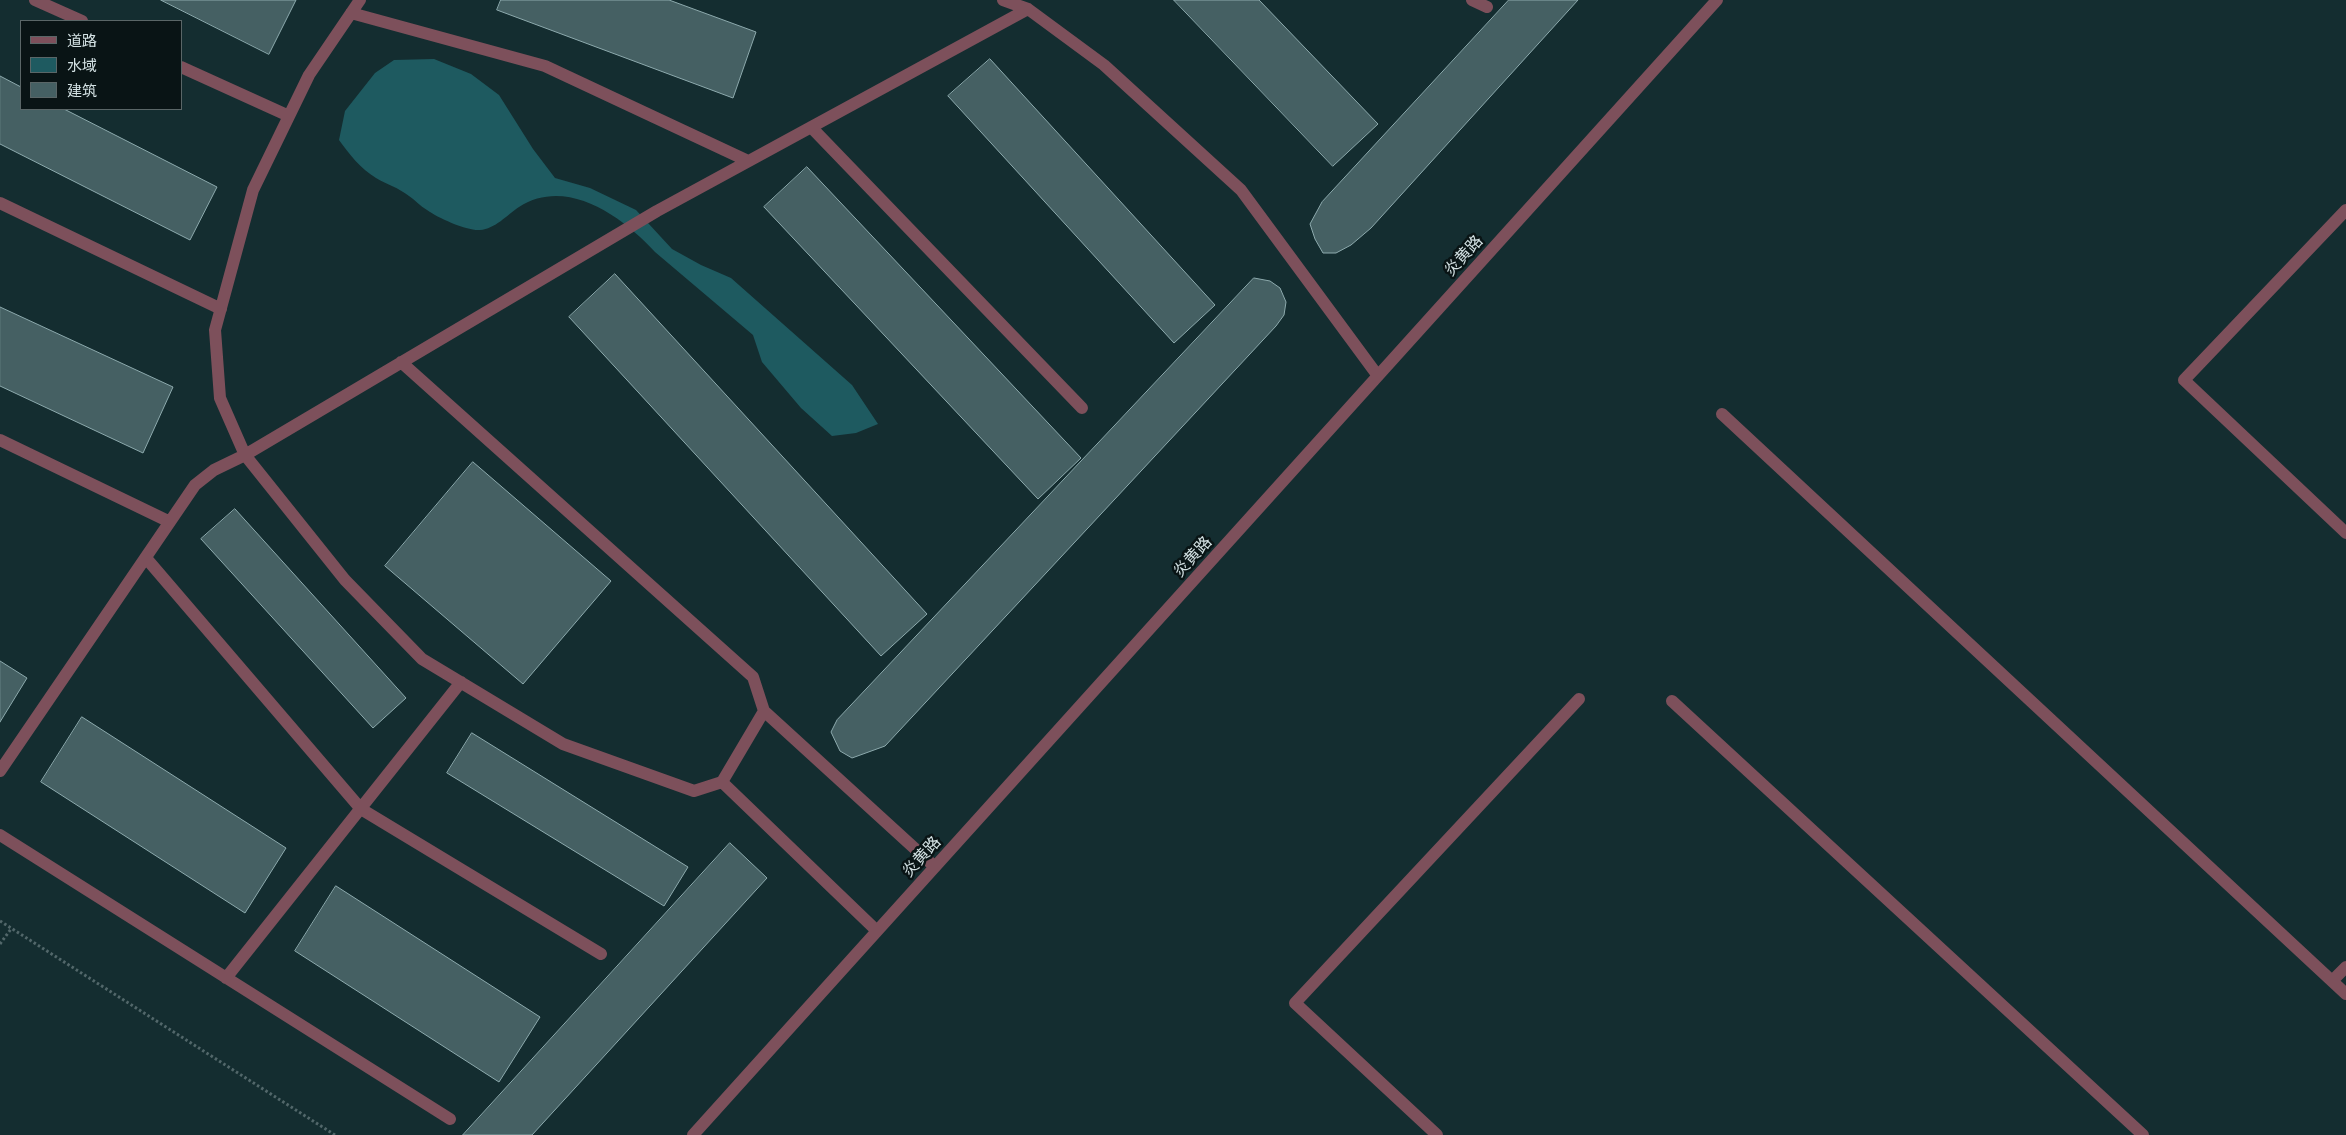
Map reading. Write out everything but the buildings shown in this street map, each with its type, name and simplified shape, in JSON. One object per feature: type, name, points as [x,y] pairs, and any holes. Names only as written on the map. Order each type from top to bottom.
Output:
[{"type":"street","points":[[35,0],[80,20]]},
{"type":"street","points":[[360,0],[309,75],[253,190],[215,330],[220,398],[245,455],[345,580],[422,659],[563,744],[694,792],[722,782],[764,711]]},
{"type":"street","points":[[1003,0],[1028,9],[1104,65],[1240,190],[1378,376]]},
{"type":"street","points":[[1472,0],[1487,7]]},
{"type":"street","name":"炎黄路","points":[[693,1135],[1717,0]]},
{"type":"street","points":[[0,771],[196,485],[214,470],[245,455],[657,211],[1028,9]]},
{"type":"street","points":[[351,13],[545,66],[748,161]]},
{"type":"street","points":[[182,66],[289,116]]},
{"type":"street","points":[[811,127],[1082,408]]},
{"type":"street","points":[[0,203],[221,309]]},
{"type":"street","points":[[2346,210],[2184,380],[2346,533]]},
{"type":"street","points":[[402,362],[754,677],[764,711],[934,867]]},
{"type":"street","points":[[1722,414],[2346,994]]},
{"type":"street","points":[[0,440],[170,522]]},
{"type":"street","points":[[146,558],[360,809],[601,954]]},
{"type":"street","points":[[226,978],[461,682]]},
{"type":"street","points":[[1437,1135],[1295,1003],[1579,699]]},
{"type":"street","points":[[1672,702],[2143,1135]]},
{"type":"street","points":[[722,782],[878,931]]},
{"type":"street","points":[[0,835],[450,1119]]},
{"type":"street","points":[[2332,981],[2346,967]]},
{"type":"path","points":[[0,922],[335,1135]]},
{"type":"path","points":[[0,944],[11,929]]},
{"type":"water","points":[[434,59],[471,74],[499,95],[533,149],[555,178],[590,188],[636,210],[672,249],[701,265],[731,278],[852,385],[878,424],[856,433],[832,436],[801,408],[762,362],[753,335],[627,226],[611,214],[593,205],[575,198],[556,196],[537,199],[519,207],[491,227],[474,230],[438,217],[405,193],[376,178],[360,166],[339,140],[345,111],[375,73],[394,60]]}]
